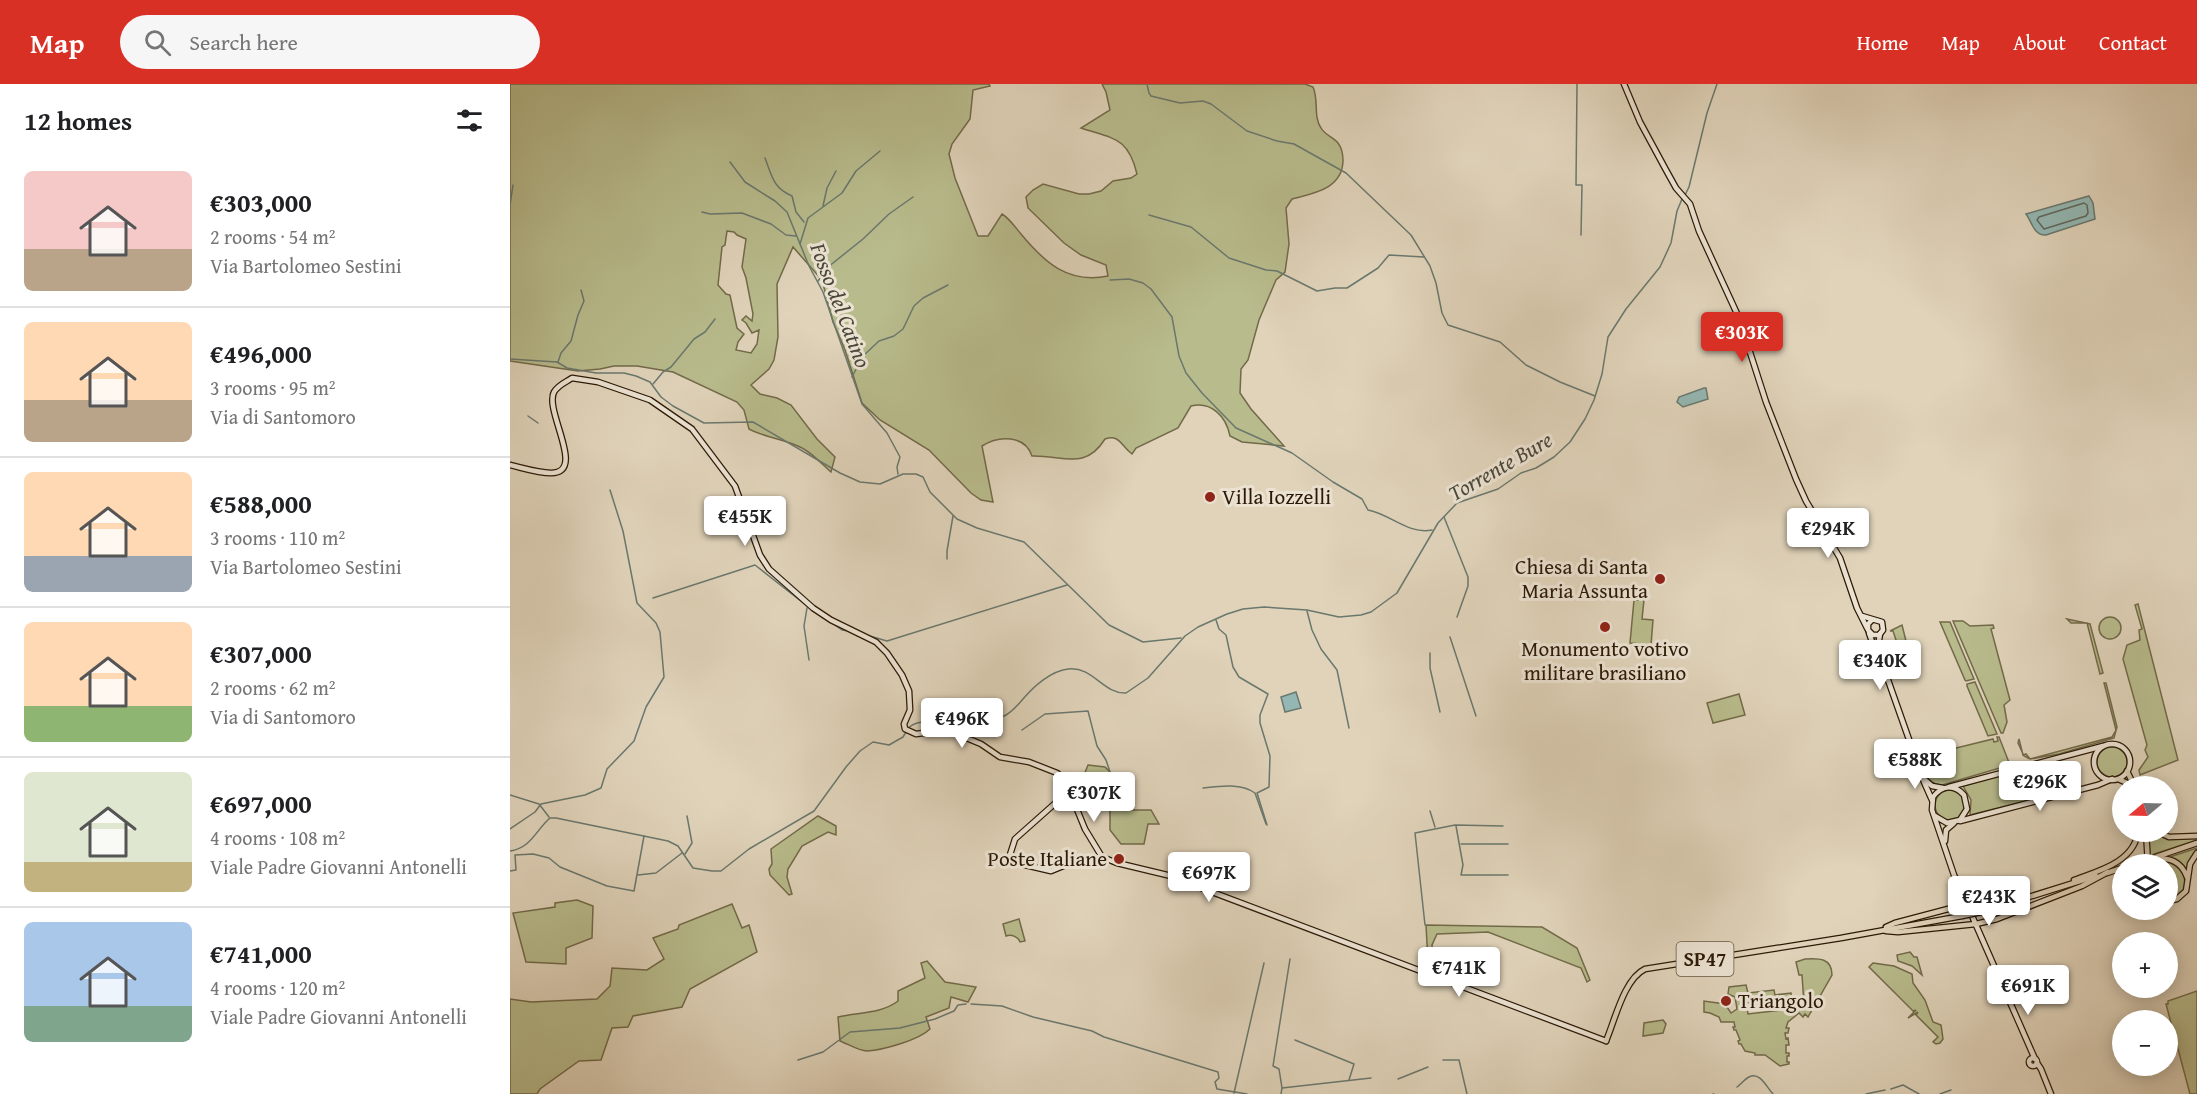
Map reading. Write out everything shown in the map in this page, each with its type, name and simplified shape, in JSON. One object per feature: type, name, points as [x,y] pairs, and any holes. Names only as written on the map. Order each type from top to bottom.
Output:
[{"type":"main road","points":[[1624,84],[1640,122],[1675,187],[1689,203],[1699,231],[1739,318],[1766,402],[1796,479],[1809,507],[1836,550],[1860,615],[1882,663],[1967,904],[2034,1060],[2051,1094]]},
{"type":"main road","points":[[510,465],[552,473],[564,468],[566,452],[552,398],[558,387],[573,378],[598,382],[650,400],[692,429],[735,486],[760,555],[769,569],[813,608],[831,620],[876,642],[887,653],[902,675],[909,691],[909,712],[904,725],[908,731],[918,734],[947,730],[981,744],[1000,757],[1043,766],[1062,776],[1085,829],[1102,857],[1083,858],[1051,871],[1008,861],[1015,839],[1069,795]]},
{"type":"main road","points":[[1860,615],[1872,620],[1877,619],[1882,623],[1884,629],[1880,634],[1878,646],[1882,663]]},
{"type":"main road","points":[[1868,631],[1868,623],[1872,620]]},
{"type":"main road","points":[[1868,631],[1875,636],[1880,634]]},
{"type":"main road","points":[[1932,800],[1936,793],[1946,788],[2113,744],[2124,748],[2130,761],[2127,771],[2120,776]]},
{"type":"main road","points":[[2103,746],[2095,756],[2095,768],[2100,775],[2112,778]]},
{"type":"main road","points":[[2127,771],[2129,776]]},
{"type":"main road","points":[[1921,772],[1930,785],[1960,790],[1967,801],[1966,812],[1946,832],[1946,849]]},
{"type":"main road","points":[[1935,816],[1944,822],[1956,822],[2112,780]]},
{"type":"main road","points":[[2178,837],[2197,836]]},
{"type":"main road","points":[[2058,888],[2123,858],[2135,842]]},
{"type":"main road","points":[[2166,854],[2197,844]]},
{"type":"main road","points":[[2178,897],[2187,888],[2190,864],[2197,853]]},
{"type":"main road","name":"SP47","points":[[1102,857],[1116,863],[1167,874],[1606,1041],[1629,984],[1637,973],[1645,969],[1962,916],[2112,872]]},
{"type":"main road","points":[[2178,864],[2184,869],[2188,880]]},
{"type":"main road","points":[[1881,930],[1900,932],[1976,924],[1997,919],[2082,886],[2108,873]]},
{"type":"main road","points":[[1881,930],[1895,923],[1967,904]]},
{"type":"main road","points":[[1966,924],[1972,916]]},
{"type":"green space","points":[[510,84],[989,84],[990,86],[973,90],[970,119],[952,144],[949,154],[955,178],[978,236],[988,236],[1002,214],[1049,262],[1058,269],[1081,277],[1108,276],[1106,265],[1081,255],[1064,243],[1028,208],[1026,197],[1043,184],[1079,194],[1089,194],[1101,191],[1113,181],[1131,178],[1137,174],[1129,153],[1118,141],[1081,128],[1110,110],[1102,84],[1305,84],[1313,87],[1317,118],[1321,128],[1338,143],[1342,152],[1341,170],[1338,178],[1332,184],[1318,192],[1292,199],[1286,208],[1289,244],[1285,272],[1276,280],[1259,320],[1248,360],[1241,369],[1240,393],[1284,446],[1242,442],[1230,436],[1221,416],[1211,408],[1198,405],[1191,406],[1178,428],[1136,448],[1132,454],[1114,438],[1105,439],[1090,455],[1073,459],[1032,456],[1029,449],[1018,441],[996,440],[982,446],[993,502],[981,500],[971,493],[929,450],[880,420],[862,403],[845,350],[833,322],[822,280],[793,247],[777,284],[778,337],[774,360],[769,369],[751,385],[760,394],[777,398],[791,405],[817,439],[835,457],[831,472],[802,448],[749,429],[744,410],[737,402],[673,372],[637,366],[614,366],[578,371],[510,361]],"holes":[[[727,231],[746,239],[742,267],[753,314],[752,321],[746,316],[742,320],[752,333],[759,330],[757,344],[751,353],[736,350],[744,334],[737,328],[730,295],[718,285],[722,247],[725,245]]]},
{"type":"green space","points":[[1634,600],[1644,600],[1642,619],[1653,620],[1651,645],[1630,643]]},
{"type":"green space","points":[[2138,604],[2178,760],[2140,775],[2139,770],[2148,757],[2145,750],[2147,745],[2123,659],[2127,645],[2140,640],[2139,630],[2142,629],[2135,605]]},
{"type":"green space","points":[[2110,617],[2118,620],[2121,628],[2118,636],[2110,639],[2102,636],[2099,628],[2102,620]]},
{"type":"green space","points":[[2067,619],[2085,623],[2071,623]]},
{"type":"green space","points":[[1953,621],[1963,621],[1970,626],[1993,625],[1994,628],[1991,629],[2010,700],[2004,705],[2007,722],[2003,733],[2001,733]]},
{"type":"green space","points":[[1940,622],[1950,622],[1974,679],[1965,680]]},
{"type":"green space","points":[[2087,623],[2090,624],[2103,673],[2100,674]]},
{"type":"green space","points":[[1902,625],[1911,661],[1904,664],[1893,631],[1890,631]]},
{"type":"green space","points":[[1975,682],[1997,734],[1988,736],[1967,686]]},
{"type":"green space","points":[[2104,683],[2106,683],[2117,727],[2114,738],[2059,754],[2030,759],[2112,737],[2116,730]]},
{"type":"green space","points":[[1739,694],[1745,715],[1713,723],[1707,703]]},
{"type":"green space","points":[[1997,737],[1999,737],[2010,765],[1942,785],[1929,780],[1920,759],[1936,753],[1934,744],[1944,751],[1993,739],[1994,742],[1998,741]]},
{"type":"green space","points":[[2112,747],[2125,756],[2127,762],[2125,768],[2112,777],[2102,772],[2097,762],[2102,752]]},
{"type":"green space","points":[[1088,765],[1105,767],[1128,785],[1129,810],[1151,810],[1159,824],[1148,824],[1144,844],[1121,844],[1110,830],[1109,800],[1101,798],[1100,803],[1088,801],[1085,792],[1074,796],[1071,786],[1080,785]]},
{"type":"green space","points":[[2013,772],[2016,778],[2007,781],[2009,786],[2018,782],[2026,801],[1970,815],[1971,800],[1963,786]]},
{"type":"green space","points":[[1950,790],[1960,795],[1965,805],[1960,815],[1950,820],[1940,815],[1935,805],[1940,795]]},
{"type":"green space","points":[[818,816],[836,826],[836,835],[828,832],[802,846],[788,869],[787,877],[792,894],[789,895],[770,875],[771,849]]},
{"type":"green space","points":[[2197,837],[2197,840],[2149,854],[2149,842],[2178,842],[2178,839]]},
{"type":"green space","points":[[2197,848],[2186,870],[2178,861],[2178,854]]},
{"type":"green space","points":[[2178,866],[2184,876],[2184,889],[2178,894]]},
{"type":"green space","points":[[577,900],[593,906],[592,938],[566,948],[566,964],[526,962],[513,913],[555,907],[555,903]]},
{"type":"green space","points":[[732,904],[742,928],[749,925],[757,952],[690,989],[682,1007],[633,1016],[628,1027],[612,1028],[601,1060],[579,1061],[540,1089],[537,1094],[510,1094],[510,999],[531,1002],[597,999],[610,986],[612,968],[647,970],[664,959],[653,938]]},
{"type":"green space","points":[[1019,919],[1025,941],[1020,942],[1014,936],[1006,936],[1003,924]]},
{"type":"green space","points":[[1426,925],[1542,927],[1577,948],[1590,980],[1587,982],[1581,968],[1488,932],[1437,934],[1432,945],[1434,967],[1445,970],[1441,974],[1425,970],[1428,962]]},
{"type":"green space","points":[[1910,952],[1917,957],[1922,975],[1912,966],[1898,961],[1897,955]]},
{"type":"green space","points":[[1464,955],[1471,959],[1459,983],[1453,981],[1451,977],[1458,959]]},
{"type":"green space","points":[[1805,959],[1824,960],[1830,965],[1832,975],[1808,1017],[1805,1014],[1803,1017],[1799,1013],[1788,1022],[1786,1028],[1789,1028],[1788,1033],[1785,1033],[1789,1045],[1786,1045],[1786,1053],[1789,1053],[1787,1062],[1789,1064],[1780,1066],[1765,1055],[1755,1055],[1755,1053],[1745,1051],[1739,1044],[1740,1040],[1733,1027],[1735,1027],[1734,1022],[1721,1022],[1719,1017],[1704,1012],[1704,1001],[1725,1004],[1731,1013],[1737,1009],[1735,997],[1728,994],[1729,987],[1746,985],[1748,993],[1774,990],[1775,995],[1791,993],[1792,1005],[1795,1005],[1796,1009],[1801,1008],[1804,1004],[1802,975],[1799,975],[1796,962]],"holes":[[[1789,999],[1790,1009],[1748,1014],[1746,1003]]]},
{"type":"green space","points":[[927,961],[945,982],[976,987],[968,1002],[951,997],[949,1008],[926,1017],[930,1029],[900,1044],[867,1051],[840,1041],[838,1017],[877,1010],[898,1001],[898,991],[925,978],[921,963]]},
{"type":"green space","points":[[1873,963],[1894,966],[1912,974],[1913,983],[1925,1000],[1933,1022],[1941,1025],[1943,1039],[1940,1043],[1933,1042],[1938,1037],[1916,1015],[1918,1012],[1908,1018],[1916,1010],[1913,1011],[1869,967]]},
{"type":"green space","points":[[2197,991],[2197,1094],[2190,1094],[2178,1049],[2178,1010],[2168,1010],[2166,1004]]},
{"type":"green space","points":[[1663,1020],[1666,1024],[1663,1033],[1643,1036],[1644,1023]]},
{"type":"water","points":[[2089,196],[2093,203],[2095,219],[2046,235],[2036,231],[2026,214]]},
{"type":"water","points":[[1706,388],[1708,399],[1683,407],[1677,402],[1679,397]]},
{"type":"water","points":[[1296,692],[1301,708],[1285,712],[1281,697]]},
{"type":"waterway","points":[[1147,84],[1151,96],[1180,103],[1203,101],[1211,104],[1247,131],[1294,144],[1346,173],[1411,235],[1430,266],[1442,313],[1448,325],[1500,342],[1526,365],[1595,396]]},
{"type":"waterway","points":[[1577,84],[1576,185],[1582,185],[1581,235]]},
{"type":"waterway","name":"Torrente Bure","points":[[1685,195],[1717,84]]},
{"type":"waterway","points":[[800,244],[808,218],[842,193],[856,171],[880,151]]},
{"type":"waterway","points":[[765,158],[774,181],[792,196],[796,212],[804,222]]},
{"type":"waterway","name":"Fosso del Catino","points":[[730,162],[745,182],[775,201],[787,212],[809,266],[823,292],[862,404],[887,433],[900,457],[897,467],[898,474]]},
{"type":"waterway","points":[[823,206],[827,188],[836,171]]},
{"type":"waterway","points":[[510,205],[513,185]]},
{"type":"waterway","points":[[818,281],[828,267],[863,239],[889,214],[913,197]]},
{"type":"waterway","name":"Torrente Bure","points":[[908,728],[917,723],[945,719],[979,721],[999,718],[1013,710],[1043,680],[1068,669],[1077,669],[1111,689],[1126,693],[1148,678],[1185,636],[1198,627],[1243,609],[1264,607],[1307,610],[1339,617],[1371,612],[1397,593],[1438,523],[1457,503],[1498,489],[1521,473],[1536,468],[1554,457],[1570,442],[1594,400],[1602,374],[1608,337],[1626,309],[1660,267],[1671,243],[1677,211],[1682,199]]},
{"type":"waterway","points":[[702,212],[742,213],[771,224],[786,235],[796,236]]},
{"type":"waterway","points":[[1149,215],[1191,227],[1229,258],[1266,270],[1277,271],[1317,291],[1347,288],[1378,268],[1389,255],[1424,257]]},
{"type":"waterway","points":[[1110,280],[1129,279],[1143,283],[1151,289],[1172,317],[1179,356],[1186,373],[1236,428],[1292,453],[1362,499],[1368,510],[1415,530],[1432,530]]},
{"type":"waterway","points":[[852,377],[863,356],[879,341],[894,336],[903,329],[914,306],[923,298],[948,285]]},
{"type":"waterway","points":[[558,362],[561,353],[571,341],[584,301],[581,290]]},
{"type":"waterway","points":[[653,384],[715,319]]},
{"type":"waterway","points":[[510,359],[557,362],[567,368],[636,376],[650,382],[661,397],[673,406],[704,423],[753,422],[840,473],[860,482],[880,484],[903,474],[916,474],[923,477],[930,492],[957,519],[977,528],[1024,542],[1109,625],[1143,642],[1181,638]]},
{"type":"waterway","points":[[528,416],[538,423]]},
{"type":"waterway","points":[[510,829],[535,812],[541,804],[585,795],[601,788],[607,769],[634,741],[646,707],[664,677],[660,632],[656,623],[637,603],[623,531],[610,490]]},
{"type":"waterway","points":[[947,559],[953,516]]},
{"type":"waterway","points":[[1444,517],[1468,577],[1468,586],[1457,617]]},
{"type":"waterway","points":[[653,598],[755,565],[811,609]]},
{"type":"waterway","points":[[866,635],[887,641],[1067,585]]},
{"type":"waterway","points":[[807,608],[804,626],[809,660]]},
{"type":"waterway","points":[[1307,611],[1312,630],[1321,649],[1337,670],[1349,728]]},
{"type":"waterway","points":[[1216,620],[1219,629],[1226,635],[1233,667],[1239,677],[1268,694],[1260,715],[1260,723],[1270,756],[1269,787],[1257,793],[1267,825]]},
{"type":"waterway","points":[[832,623],[842,630],[849,631]]},
{"type":"waterway","points":[[1450,637],[1476,716]]},
{"type":"waterway","points":[[1430,653],[1430,668],[1440,712]]},
{"type":"waterway","points":[[1022,730],[1045,714],[1088,711],[1097,746],[1110,772],[1133,784]]},
{"type":"waterway","points":[[510,851],[523,846],[550,818],[556,818],[668,841],[678,846],[693,868],[721,871],[749,849],[814,811],[860,751],[873,742],[889,745],[903,737],[906,732]]},
{"type":"waterway","points":[[1203,788],[1237,786],[1255,793],[1266,824]]},
{"type":"waterway","points":[[510,795],[539,804],[549,817]]},
{"type":"waterway","points":[[1430,811],[1435,827]]},
{"type":"waterway","points":[[685,854],[692,843],[687,816]]},
{"type":"waterway","points":[[1425,925],[1415,833],[1455,825],[1503,826]]},
{"type":"waterway","points":[[1456,826],[1463,865],[1461,875],[1508,875]]},
{"type":"waterway","points":[[510,871],[516,870],[515,855],[533,854],[549,858],[560,867],[607,886],[634,891],[644,836]]},
{"type":"waterway","points":[[1461,844],[1508,844]]},
{"type":"waterway","points":[[638,875],[656,873],[682,853]]},
{"type":"waterway","points":[[1281,1094],[1279,1069],[1273,1066],[1290,959]]},
{"type":"waterway","points":[[1234,1093],[1264,963]]},
{"type":"waterway","points":[[798,1060],[823,1052],[850,1032],[900,1028],[935,1019],[954,1011],[958,1005],[966,1004]]},
{"type":"waterway","points":[[971,1004],[1002,1006],[1033,1017],[1092,1031],[1104,1037],[1218,1072],[1219,1078],[1215,1082],[1217,1089],[1247,1094]]},
{"type":"waterway","points":[[1295,1040],[1354,1064],[1349,1080]]},
{"type":"waterway","points":[[1443,1060],[1459,1060],[1467,1094]]},
{"type":"waterway","points":[[1398,1079],[1428,1067]]},
{"type":"waterway","points":[[1737,1087],[1749,1077],[1757,1076],[1773,1094]]},
{"type":"waterway","points":[[1282,1088],[1371,1078]]},
{"type":"waterway","points":[[1891,1089],[1903,1085],[1919,1094]]},
{"type":"waterway","points":[[1866,1094],[1885,1090]]},
{"type":"waterway","points":[[1940,1094],[1951,1090]]},
{"type":"place","name":"Villa Iozzelli","points":[[1210,497]]},
{"type":"place","name":"Chiesa di Santa Maria Assunta","points":[[1660,579]]},
{"type":"place","name":"Monumento votivo militare brasiliano","points":[[1605,627]]},
{"type":"place","name":"Poste Italiane","points":[[1119,859]]},
{"type":"place","name":"Triangolo","points":[[1726,1001]]}]
